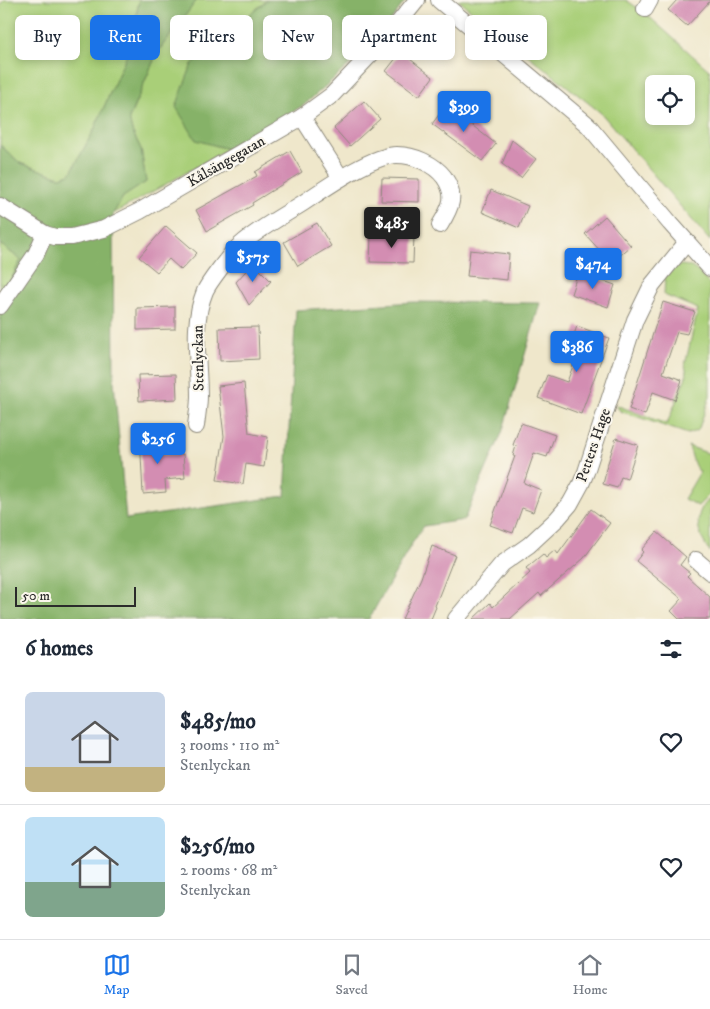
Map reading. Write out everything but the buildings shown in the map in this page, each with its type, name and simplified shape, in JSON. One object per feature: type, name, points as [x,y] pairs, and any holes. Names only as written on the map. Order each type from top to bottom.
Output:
[{"type":"street","name":"Kålsängegatan","points":[[0,206],[45,234],[55,237],[72,237],[104,230],[302,117],[332,95],[387,37],[417,0]]},
{"type":"street","points":[[439,0],[588,125],[710,268]]},
{"type":"street","points":[[302,117],[341,178]]},
{"type":"street","name":"Stenlyckan","points":[[196,426],[199,398],[196,337],[198,313],[206,288],[234,251],[270,223],[341,178],[380,159],[397,155],[417,159],[431,165],[440,173],[451,188],[450,209],[440,225]]},
{"type":"street","points":[[0,306],[36,254],[45,234]]},
{"type":"street","name":"Petters Hage","points":[[456,619],[502,564],[528,546],[570,504],[586,472],[635,320],[652,285],[687,242]]},
{"type":"street","points":[[696,560],[710,572]]},
{"type":"green space","points":[[4,0],[139,0],[136,15],[90,15],[90,60],[124,60],[94,130],[70,174],[60,177],[20,163],[0,145],[0,5]]},
{"type":"green space","points":[[139,0],[197,0],[186,15],[170,15],[170,36],[160,49],[160,15],[136,15]]},
{"type":"green space","points":[[197,0],[267,0],[249,15],[186,15]]},
{"type":"green space","points":[[267,0],[406,0],[395,15],[342,15],[342,60],[355,60],[304,105],[228,149],[196,140],[176,107],[192,64],[197,60],[253,60],[253,15],[249,15]]},
{"type":"green space","points":[[458,0],[626,0],[645,13],[710,71],[710,241],[601,113],[534,60],[547,60],[547,15],[477,15]]},
{"type":"green space","points":[[170,36],[170,60],[197,60],[192,64],[196,140],[228,149],[113,214],[123,197],[146,182],[141,149],[132,131],[129,119],[154,60],[160,60],[160,49]]},
{"type":"green space","points":[[124,60],[154,60],[129,118],[132,131],[141,149],[146,182],[123,197],[113,214],[114,382],[126,519],[285,496],[296,310],[413,302],[540,303],[502,433],[464,520],[424,526],[411,545],[369,619],[0,619],[0,294],[8,285],[21,260],[0,244],[0,145],[20,163],[60,177],[70,174],[94,130]]},
{"type":"green space","points":[[0,244],[21,260],[8,285],[0,294]]},
{"type":"green space","points":[[681,265],[694,269],[710,285],[710,396],[699,428],[688,434],[620,411],[616,405],[667,424],[687,374],[685,365],[698,309],[664,295],[665,277]]},
{"type":"green space","points":[[688,446],[710,454],[710,494],[698,506],[684,499],[700,472],[695,467]]},
{"type":"green space","points":[[710,499],[710,552],[702,539],[698,518],[700,511]]}]
